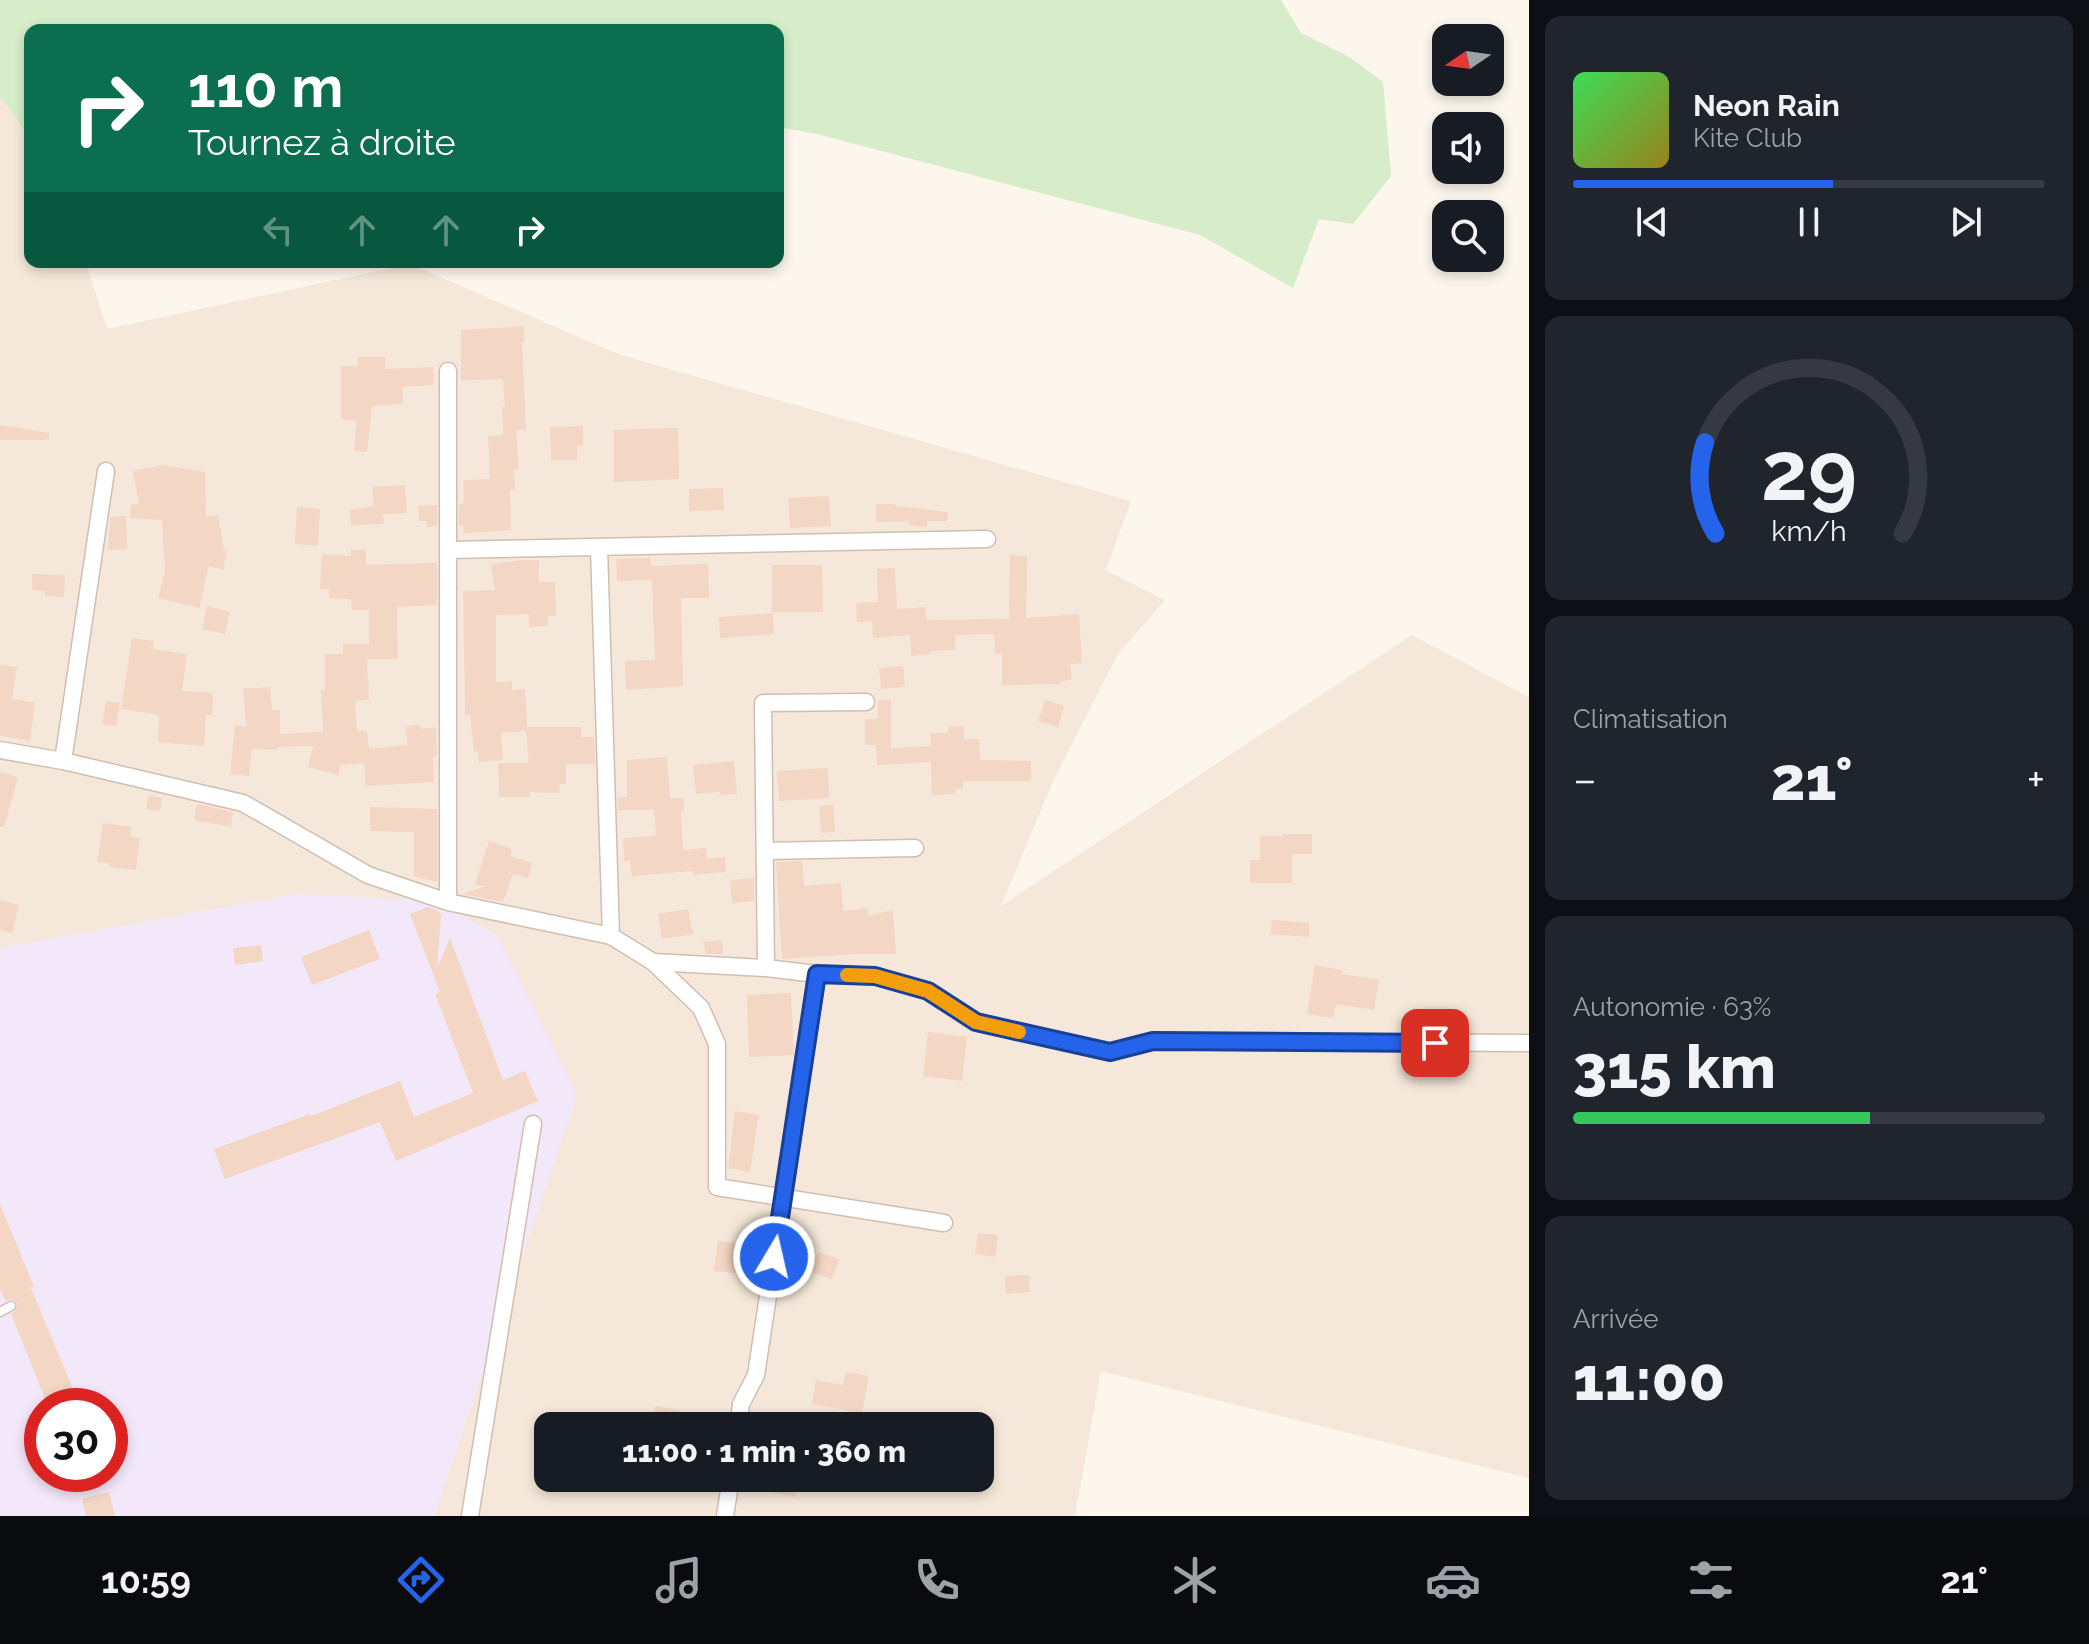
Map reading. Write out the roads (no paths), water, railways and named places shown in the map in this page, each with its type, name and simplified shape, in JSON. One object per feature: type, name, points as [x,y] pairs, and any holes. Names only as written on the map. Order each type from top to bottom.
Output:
[{"type":"street","points":[[448,371],[448,902]]},
{"type":"street","points":[[63,761],[106,471]]},
{"type":"street","points":[[449,550],[987,539]]},
{"type":"street","points":[[599,547],[611,936]]},
{"type":"street","points":[[766,968],[763,703],[866,702]]},
{"type":"street","points":[[0,750],[63,761],[243,803],[368,875],[448,902],[611,936],[653,962],[701,1008],[717,1044],[717,1187],[944,1223]]},
{"type":"street","points":[[765,851],[915,848]]},
{"type":"street","points":[[653,962],[875,976],[928,991],[976,1022],[1110,1052],[1153,1041],[1529,1043]]},
{"type":"street","points":[[740,1412],[756,1375],[817,974]]},
{"type":"street","points":[[470,1516],[533,1124]]},
{"type":"street","points":[[725,1516],[729,1492]]},
{"type":"lane","points":[[0,1312],[11,1306]]}]
